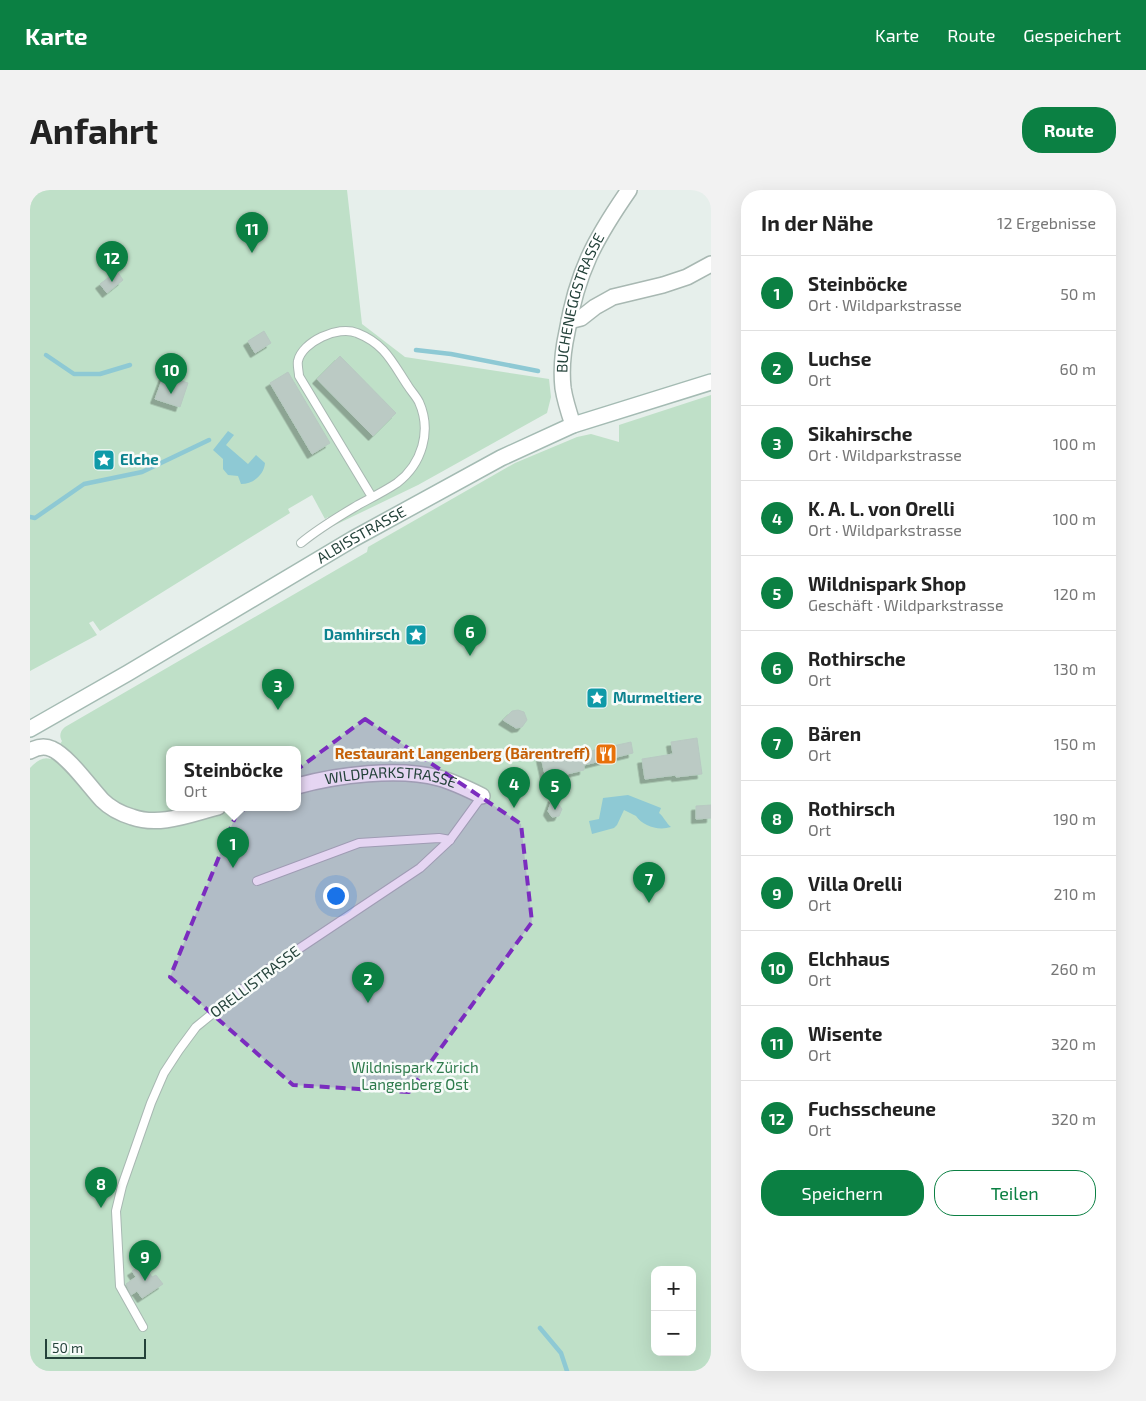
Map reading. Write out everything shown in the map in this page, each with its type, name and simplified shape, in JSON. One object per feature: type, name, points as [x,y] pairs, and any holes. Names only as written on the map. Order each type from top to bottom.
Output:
[{"type":"street","name":"BUCHENEGGSTRASSE","points":[[573,425],[565,400],[562,376],[564,348],[576,291],[600,232],[629,190]]},
{"type":"street","points":[[569,321],[582,318],[595,306],[613,297],[671,282],[711,264]]},
{"type":"street","name":"ALBISSTRASSE","points":[[30,728],[128,673],[353,539],[501,458],[573,425],[711,382]]},
{"type":"street","points":[[30,751],[35,748],[45,747],[58,752],[104,801],[122,813],[139,819],[167,820],[202,811]]},
{"type":"street","name":"WILDPARKSTRASSE","points":[[301,785],[345,776],[407,774],[438,778],[482,796]]},
{"type":"lane","points":[[301,543],[317,530],[397,483],[410,471],[421,454],[425,440],[423,416],[419,402],[383,349],[372,340],[354,332],[340,330],[322,336],[304,351],[298,361],[299,376],[372,497]]},
{"type":"lane","name":"ORELLISTRASSE","points":[[142,1327],[120,1286],[116,1211],[122,1186],[151,1103],[164,1073],[196,1027],[261,974],[420,868],[450,840],[482,796]]},
{"type":"lane","points":[[257,881],[359,843],[439,838],[450,840]]},
{"type":"highlighted area","points":[[365,719],[521,824],[532,922],[409,1092],[293,1085],[170,977],[236,815]]},
{"type":"green space","points":[[30,190],[347,190],[362,324],[405,357],[549,379],[551,397],[547,413],[418,485],[333,526],[328,517],[325,519],[312,495],[288,509],[290,513],[100,631],[93,621],[89,623],[97,635],[30,671]]},
{"type":"green space","name":"Wildnispark Zürich Langenberg Ost","points":[[711,395],[711,1371],[30,1371],[30,768],[42,759],[51,759],[62,741],[60,734],[65,727],[367,552],[368,547],[515,463],[577,437],[591,434],[619,442],[619,425]]},
{"type":"water","points":[[228,431],[234,435],[226,445],[248,464],[256,455],[265,463],[263,471],[254,481],[241,484],[238,476],[228,475],[223,469],[223,459],[213,450]]},
{"type":"water","points":[[628,795],[661,808],[659,813],[671,827],[651,827],[624,810],[614,828],[592,834],[589,821],[599,819],[603,798]]},
{"type":"building","points":[[117,271],[123,280],[107,293],[100,284]]},
{"type":"building","points":[[264,331],[271,343],[255,353],[248,341]]},
{"type":"building","points":[[340,356],[396,413],[373,436],[317,379]]},
{"type":"building","points":[[288,372],[330,443],[312,454],[270,383]]},
{"type":"building","points":[[164,375],[188,383],[180,407],[155,399]]},
{"type":"building","points":[[512,711],[524,712],[527,720],[522,727],[516,728],[503,720]]},
{"type":"building","points":[[697,738],[702,774],[645,779],[642,759],[673,754],[671,742]]},
{"type":"building","points":[[631,742],[633,753],[584,765],[584,770],[546,779],[541,757],[579,748],[581,753]]},
{"type":"building","points":[[553,797],[562,809],[559,816],[552,817],[548,811]]},
{"type":"building","points":[[711,805],[711,818],[696,819],[696,806]]},
{"type":"building","points":[[143,1264],[152,1277],[156,1275],[163,1284],[142,1298],[137,1291],[131,1295],[126,1284],[136,1277],[132,1271]]},
{"type":"waterway","points":[[416,350],[451,354],[538,371]]},
{"type":"waterway","points":[[46,355],[74,374],[100,374],[130,365]]},
{"type":"waterway","points":[[30,517],[35,518],[84,484],[142,472],[209,440]]},
{"type":"waterway","points":[[540,1328],[561,1353],[567,1371]]},
{"type":"place","name":"Wisente","points":[[252,253]]},
{"type":"place","name":"Fuchsscheune","points":[[112,282]]},
{"type":"place","name":"Elchhaus","points":[[171,394]]},
{"type":"place","name":"Elche","points":[[104,460]]},
{"type":"place","name":"Damhirsch","points":[[416,635]]},
{"type":"place","name":"Rothirsche","points":[[470,656]]},
{"type":"place","name":"Murmeltiere","points":[[597,698]]},
{"type":"place","name":"Sikahirsche","points":[[278,710]]},
{"type":"place","name":"Restaurant Langenberg (Bärentreff)","points":[[606,754]]},
{"type":"place","name":"K. A. L. von Orelli","points":[[514,808]]},
{"type":"place","name":"Wildnispark Shop","points":[[555,810]]},
{"type":"place","name":"Steinböcke","points":[[233,868]]},
{"type":"place","name":"Bären","points":[[649,903]]},
{"type":"place","name":"Luchse","points":[[368,1003]]},
{"type":"place","name":"Rothirsch","points":[[101,1208]]},
{"type":"place","name":"Villa Orelli","points":[[145,1281]]}]
